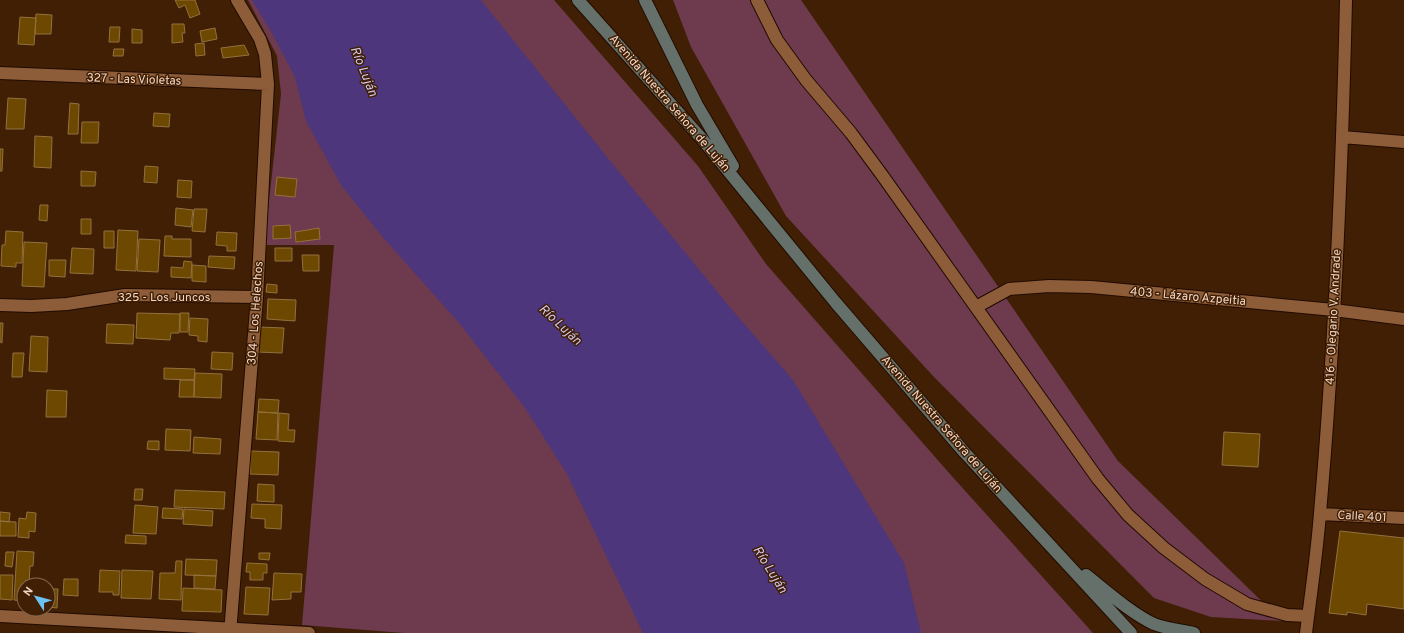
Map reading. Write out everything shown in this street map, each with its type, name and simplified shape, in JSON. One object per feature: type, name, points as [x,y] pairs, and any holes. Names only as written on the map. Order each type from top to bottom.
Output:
[{"type":"main road","name":"Avenida Nuestra Señora de Luján","points":[[578,0],[702,139],[760,208],[836,303],[960,447],[1131,633]]},
{"type":"main road","name":"Avenida Nuestra Señora de Luján","points":[[645,0],[696,105],[760,208]]},
{"type":"main road","points":[[1052,546],[1110,594],[1139,615],[1154,624],[1194,633]]},
{"type":"street","name":"304 - Los Helechos","points":[[230,631],[257,297],[268,84],[265,54],[260,40],[237,0]]},
{"type":"street","points":[[757,0],[778,40],[806,80],[850,133],[882,175],[1098,479],[1128,514],[1164,548],[1205,579],[1247,604],[1287,615],[1308,616]]},
{"type":"street","name":"416 - Olegario V. Andrade","points":[[1306,633],[1320,514],[1334,310],[1342,137],[1346,0]]},
{"type":"street","name":"327 - Las Violetas","points":[[0,73],[268,84]]},
{"type":"street","points":[[1342,137],[1404,142]]},
{"type":"street","name":"403 - Lázaro Azpeitia","points":[[976,307],[1010,289],[1049,286],[1091,287],[1404,318]]},
{"type":"street","name":"325 - Los Juncos","points":[[0,305],[31,306],[67,304],[125,295],[257,297]]},
{"type":"street","name":"Calle 401","points":[[1320,514],[1404,518]]},
{"type":"street","points":[[0,616],[230,631],[309,633]]},
{"type":"shaded area","points":[[248,0],[274,0],[729,633],[404,633],[302,625],[334,245],[264,245],[281,94],[277,56]]},
{"type":"shaded area","points":[[371,0],[554,0],[698,166],[766,264],[950,474],[1093,633],[868,633]]},
{"type":"shaded area","points":[[673,0],[801,0],[1118,461],[1282,621],[1211,617],[1154,598],[934,377],[786,216],[691,47]]},
{"type":"water","name":"Río Luján","points":[[252,0],[481,0],[733,311],[793,380],[904,563],[921,633],[643,633],[567,474],[525,408],[460,324],[381,235],[341,185],[306,121],[295,77],[271,31]]},
{"type":"building","points":[[175,0],[195,0],[200,14],[190,18],[185,5],[179,8]]},
{"type":"building","points":[[36,14],[52,15],[51,34],[35,34]]},
{"type":"building","points":[[20,17],[36,18],[34,45],[18,44]]},
{"type":"building","points":[[172,24],[184,24],[185,33],[182,33],[183,42],[172,43]]},
{"type":"building","points":[[110,27],[120,27],[119,42],[109,42]]},
{"type":"building","points":[[215,28],[217,39],[202,42],[200,31]]},
{"type":"building","points":[[132,29],[142,30],[142,43],[132,43]]},
{"type":"building","points":[[204,43],[205,55],[196,56],[195,44]]},
{"type":"building","points":[[244,45],[249,55],[223,58],[221,48]]},
{"type":"building","points":[[114,49],[124,49],[123,56],[113,56]]},
{"type":"building","points":[[8,98],[26,99],[24,129],[6,129]]},
{"type":"building","points":[[70,103],[79,104],[78,134],[68,134]]},
{"type":"building","points":[[154,113],[170,114],[169,127],[153,126]]},
{"type":"building","points":[[82,122],[99,122],[98,143],[81,143]]},
{"type":"building","points":[[35,136],[52,137],[51,168],[34,167]]},
{"type":"building","points":[[0,149],[3,149],[2,171],[0,171]]},
{"type":"building","points":[[145,166],[158,167],[157,183],[144,182]]},
{"type":"building","points":[[81,171],[96,172],[95,186],[81,186]]},
{"type":"building","points":[[277,177],[297,179],[295,197],[275,195]]},
{"type":"building","points":[[178,180],[192,181],[191,198],[177,197]]},
{"type":"building","points":[[40,205],[48,205],[47,221],[39,220]]},
{"type":"building","points":[[176,208],[193,210],[191,227],[175,225]]},
{"type":"building","points":[[194,209],[207,209],[205,232],[192,231]]},
{"type":"building","points":[[81,219],[91,219],[91,234],[81,234]]},
{"type":"building","points":[[290,225],[291,238],[273,239],[273,226]]},
{"type":"building","points":[[319,228],[320,239],[296,242],[295,232]]},
{"type":"building","points":[[118,230],[138,231],[136,271],[116,270]]},
{"type":"building","points":[[6,231],[23,232],[22,263],[16,263],[16,267],[1,266],[2,245],[5,245]]},
{"type":"building","points":[[104,231],[114,231],[114,248],[104,248]]},
{"type":"building","points":[[217,232],[237,233],[236,251],[227,251],[227,246],[216,245]]},
{"type":"building","points":[[165,236],[172,236],[172,239],[191,239],[191,257],[164,256]]},
{"type":"building","points":[[139,239],[160,240],[158,272],[137,271]]},
{"type":"building","points":[[24,242],[47,243],[44,287],[22,286]]},
{"type":"building","points":[[72,248],[94,249],[93,274],[70,273]]},
{"type":"building","points":[[275,248],[292,248],[292,261],[275,261]]},
{"type":"building","points":[[302,255],[319,255],[319,271],[303,271]]},
{"type":"building","points":[[209,256],[235,257],[234,269],[208,267]]},
{"type":"building","points":[[49,260],[66,260],[65,277],[49,276]]},
{"type":"building","points":[[184,261],[192,262],[191,278],[171,277],[171,267],[183,268]]},
{"type":"building","points":[[192,265],[206,266],[206,282],[192,281]]},
{"type":"building","points":[[267,284],[277,285],[277,293],[266,292]]},
{"type":"building","points":[[268,299],[296,300],[295,321],[267,319]]},
{"type":"building","points":[[137,313],[180,314],[179,333],[171,333],[170,340],[136,338]]},
{"type":"building","points":[[180,313],[189,313],[188,332],[180,332]]},
{"type":"building","points":[[190,318],[208,319],[207,342],[198,341],[198,336],[189,335]]},
{"type":"building","points":[[0,323],[3,323],[2,343],[0,342]]},
{"type":"building","points":[[107,324],[134,325],[133,344],[106,343]]},
{"type":"building","points":[[259,327],[284,328],[282,353],[257,352]]},
{"type":"building","points":[[31,336],[48,337],[47,372],[29,371]]},
{"type":"building","points":[[212,352],[233,353],[232,370],[211,369]]},
{"type":"building","points":[[13,353],[24,353],[22,377],[12,377]]},
{"type":"building","points":[[164,368],[195,369],[194,380],[164,379]]},
{"type":"building","points":[[195,373],[222,374],[221,398],[194,397]]},
{"type":"building","points":[[180,380],[194,380],[194,397],[179,397]]},
{"type":"building","points":[[47,390],[67,391],[66,417],[46,417]]},
{"type":"building","points":[[259,399],[279,400],[278,413],[258,412]]},
{"type":"building","points":[[258,412],[278,413],[277,440],[256,439]]},
{"type":"building","points":[[279,413],[289,414],[288,430],[295,430],[294,442],[278,441]]},
{"type":"building","points":[[166,429],[191,430],[190,451],[165,450]]},
{"type":"building","points":[[1224,432],[1260,434],[1258,467],[1222,465]]},
{"type":"building","points":[[194,437],[221,439],[220,454],[193,453]]},
{"type":"building","points":[[148,441],[159,441],[159,450],[147,449]]},
{"type":"building","points":[[251,451],[279,452],[278,475],[250,474]]},
{"type":"building","points":[[258,484],[274,485],[274,502],[257,501]]},
{"type":"building","points":[[135,489],[143,489],[142,500],[134,500]]},
{"type":"building","points":[[175,490],[225,492],[224,509],[174,507]]},
{"type":"building","points":[[252,504],[282,505],[281,529],[265,528],[265,519],[251,518]]},
{"type":"building","points":[[135,505],[158,507],[156,534],[133,533]]},
{"type":"building","points":[[163,508],[183,509],[182,519],[162,518]]},
{"type":"building","points":[[184,509],[213,511],[212,526],[183,524]]},
{"type":"building","points":[[0,512],[10,513],[9,522],[0,521]]},
{"type":"building","points":[[27,512],[36,513],[35,532],[29,531],[29,538],[18,537],[19,518],[26,519]]},
{"type":"building","points":[[0,521],[16,522],[16,536],[0,536]]},
{"type":"building","points":[[1340,531],[1404,538],[1404,609],[1367,604],[1366,615],[1347,612],[1347,615],[1329,613]]},
{"type":"building","points":[[126,535],[146,536],[146,544],[125,543]]},
{"type":"building","points":[[17,551],[34,552],[33,566],[30,566],[29,577],[16,577],[16,600],[14,600]]},
{"type":"building","points":[[6,552],[14,552],[12,567],[5,566]]},
{"type":"building","points":[[259,553],[270,553],[269,560],[259,559]]},
{"type":"building","points":[[186,559],[217,560],[216,576],[185,575]]},
{"type":"building","points":[[176,561],[182,561],[181,600],[159,599],[160,573],[175,573]]},
{"type":"building","points":[[247,563],[267,564],[267,573],[263,573],[263,580],[250,580],[250,572],[246,572]]},
{"type":"building","points":[[100,570],[120,571],[119,595],[113,595],[113,592],[99,592]]},
{"type":"building","points":[[122,570],[153,571],[151,599],[121,598]]},
{"type":"building","points":[[274,573],[302,574],[301,592],[291,592],[291,599],[272,600]]},
{"type":"building","points":[[0,575],[13,575],[12,600],[0,599]]},
{"type":"building","points":[[194,575],[216,576],[215,589],[194,588]]},
{"type":"building","points":[[64,579],[78,579],[78,596],[63,595]]},
{"type":"building","points":[[246,587],[270,588],[268,615],[244,614]]},
{"type":"building","points":[[183,588],[222,590],[221,612],[182,611]]},
{"type":"building","points":[[56,589],[58,589],[57,608]]}]
